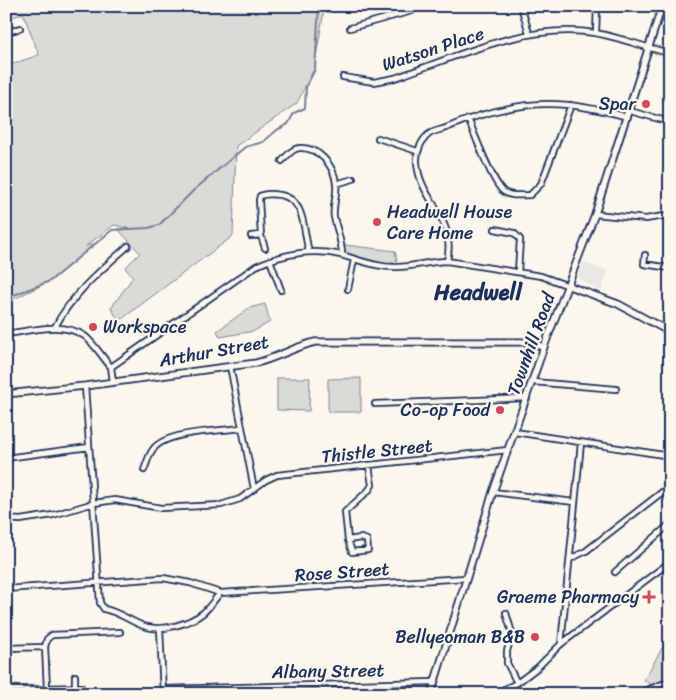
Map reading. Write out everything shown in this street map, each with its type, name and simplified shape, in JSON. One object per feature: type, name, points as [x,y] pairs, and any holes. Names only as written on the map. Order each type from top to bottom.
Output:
[{"type":"street","points":[[350,28],[412,11],[415,6]]},
{"type":"street","points":[[520,6],[529,33]]},
{"type":"street","points":[[596,33],[597,6]]},
{"type":"street","name":"Townhill Road","points":[[431,694],[493,492],[544,348],[596,214],[662,6]]},
{"type":"street","points":[[6,33],[20,28]]},
{"type":"street","name":"Watson Place","points":[[343,77],[374,82],[396,78],[529,33],[561,31],[596,33],[670,53]]},
{"type":"street","points":[[447,261],[450,248],[448,232],[421,177],[417,163],[417,151],[428,135],[468,119],[512,108],[549,104],[570,105],[670,122]]},
{"type":"street","points":[[468,119],[495,180],[504,192],[516,196],[530,195],[541,184],[570,105]]},
{"type":"street","points":[[378,138],[417,151]]},
{"type":"street","points":[[282,161],[291,151],[300,148],[315,151],[330,164],[336,184],[334,217],[342,242],[342,255]]},
{"type":"street","points":[[336,184],[353,179]]},
{"type":"street","points":[[265,248],[261,235],[259,200],[260,196],[267,194],[288,196],[296,201],[300,210],[309,252]]},
{"type":"street","points":[[596,214],[646,218],[670,215]]},
{"type":"street","points":[[495,229],[514,233],[520,239],[518,272]]},
{"type":"street","points":[[252,236],[261,235]]},
{"type":"street","points":[[55,327],[63,312],[92,278],[128,246]]},
{"type":"street","points":[[111,367],[256,266],[270,260],[309,252],[342,255],[354,260],[398,268],[433,261],[447,261],[541,276],[618,304],[670,332]]},
{"type":"street","points":[[646,255],[644,264],[670,268]]},
{"type":"street","points":[[270,260],[281,290]]},
{"type":"street","points":[[348,289],[354,260]]},
{"type":"street","points":[[6,334],[55,327],[72,330],[86,338],[111,367],[113,382]]},
{"type":"street","name":"Arthur Street","points":[[6,394],[85,386],[263,361],[298,346],[315,342],[525,342],[544,348]]},
{"type":"street","points":[[230,366],[254,489]]},
{"type":"street","points":[[533,382],[616,389]]},
{"type":"street","points":[[6,589],[98,582],[163,578],[190,583],[220,593],[204,613],[193,620],[160,628],[147,627],[116,612],[104,609],[100,603],[98,582],[94,503],[85,386]]},
{"type":"street","points":[[375,404],[527,398]]},
{"type":"street","points":[[144,470],[152,449],[160,442],[176,436],[242,428]]},
{"type":"street","points":[[515,432],[670,456]]},
{"type":"street","points":[[562,644],[581,443]]},
{"type":"street","points":[[6,458],[89,447]]},
{"type":"street","name":"Thistle Street","points":[[6,519],[20,520],[53,515],[94,503],[115,500],[161,508],[221,505],[240,500],[277,475],[508,450]]},
{"type":"street","points":[[348,540],[361,538],[367,540],[368,550],[365,552],[352,552],[348,540],[345,512],[372,485],[369,466]]},
{"type":"street","points":[[570,559],[586,551],[670,486]]},
{"type":"street","points":[[493,492],[574,502]]},
{"type":"street","points":[[662,492],[670,500]]},
{"type":"street","points":[[615,572],[670,524]]},
{"type":"street","points":[[494,694],[517,683],[537,668],[562,644],[670,562]]},
{"type":"street","name":"Rose Street","points":[[220,593],[466,578]]},
{"type":"street","points":[[506,613],[512,633],[507,651],[507,663],[517,683]]},
{"type":"street","points":[[160,628],[163,691]]},
{"type":"street","points":[[47,688],[45,647],[47,639],[52,635],[120,632]]},
{"type":"street","points":[[6,648],[45,647]]},
{"type":"street","points":[[6,689],[78,687],[75,676]]},
{"type":"street","points":[[637,694],[670,681]]},
{"type":"street","name":"Albany Street","points":[[163,691],[434,682]]},
{"type":"shaded area","points":[[7,6],[322,6],[324,10],[314,69],[297,103],[236,146],[233,236],[119,321],[111,308],[133,277],[125,268],[140,253],[118,229],[127,228],[114,225],[86,246],[94,244],[50,281],[6,303],[6,66],[39,55],[23,13],[11,18]]},
{"type":"shaded area","points":[[345,245],[395,251],[397,260],[390,264],[347,255],[344,252]]},
{"type":"shaded area","points":[[583,262],[608,271],[601,291],[580,280],[578,274]]},
{"type":"shaded area","points":[[265,304],[270,322],[254,331],[220,337],[217,331],[249,308]]},
{"type":"shaded area","points":[[277,378],[310,378],[309,411],[277,410]]},
{"type":"shaded area","points":[[361,378],[361,412],[328,412],[328,379]]},
{"type":"shaded area","points":[[670,642],[670,679],[652,686],[644,680],[662,648]]},
{"type":"shaded area","points":[[304,685],[304,694],[210,694],[210,688]]},
{"type":"waterway","points":[[6,298],[50,281],[112,230],[148,228],[159,225],[194,190],[245,147],[263,142],[277,130],[288,124],[294,113],[305,108],[306,87],[315,69],[319,6]]},
{"type":"place","name":"Spar","points":[[646,104]]},
{"type":"place","name":"Headwell House Care Home","points":[[377,222]]},
{"type":"place","name":"Workspace","points":[[93,327]]},
{"type":"place","name":"Co-op Food","points":[[500,410]]},
{"type":"place","name":"Graeme Pharmacy","points":[[649,597]]},
{"type":"place","name":"Bellyeoman B&B","points":[[535,637]]},
{"type":"district","name":"Headwell","points":[[478,292]]}]
